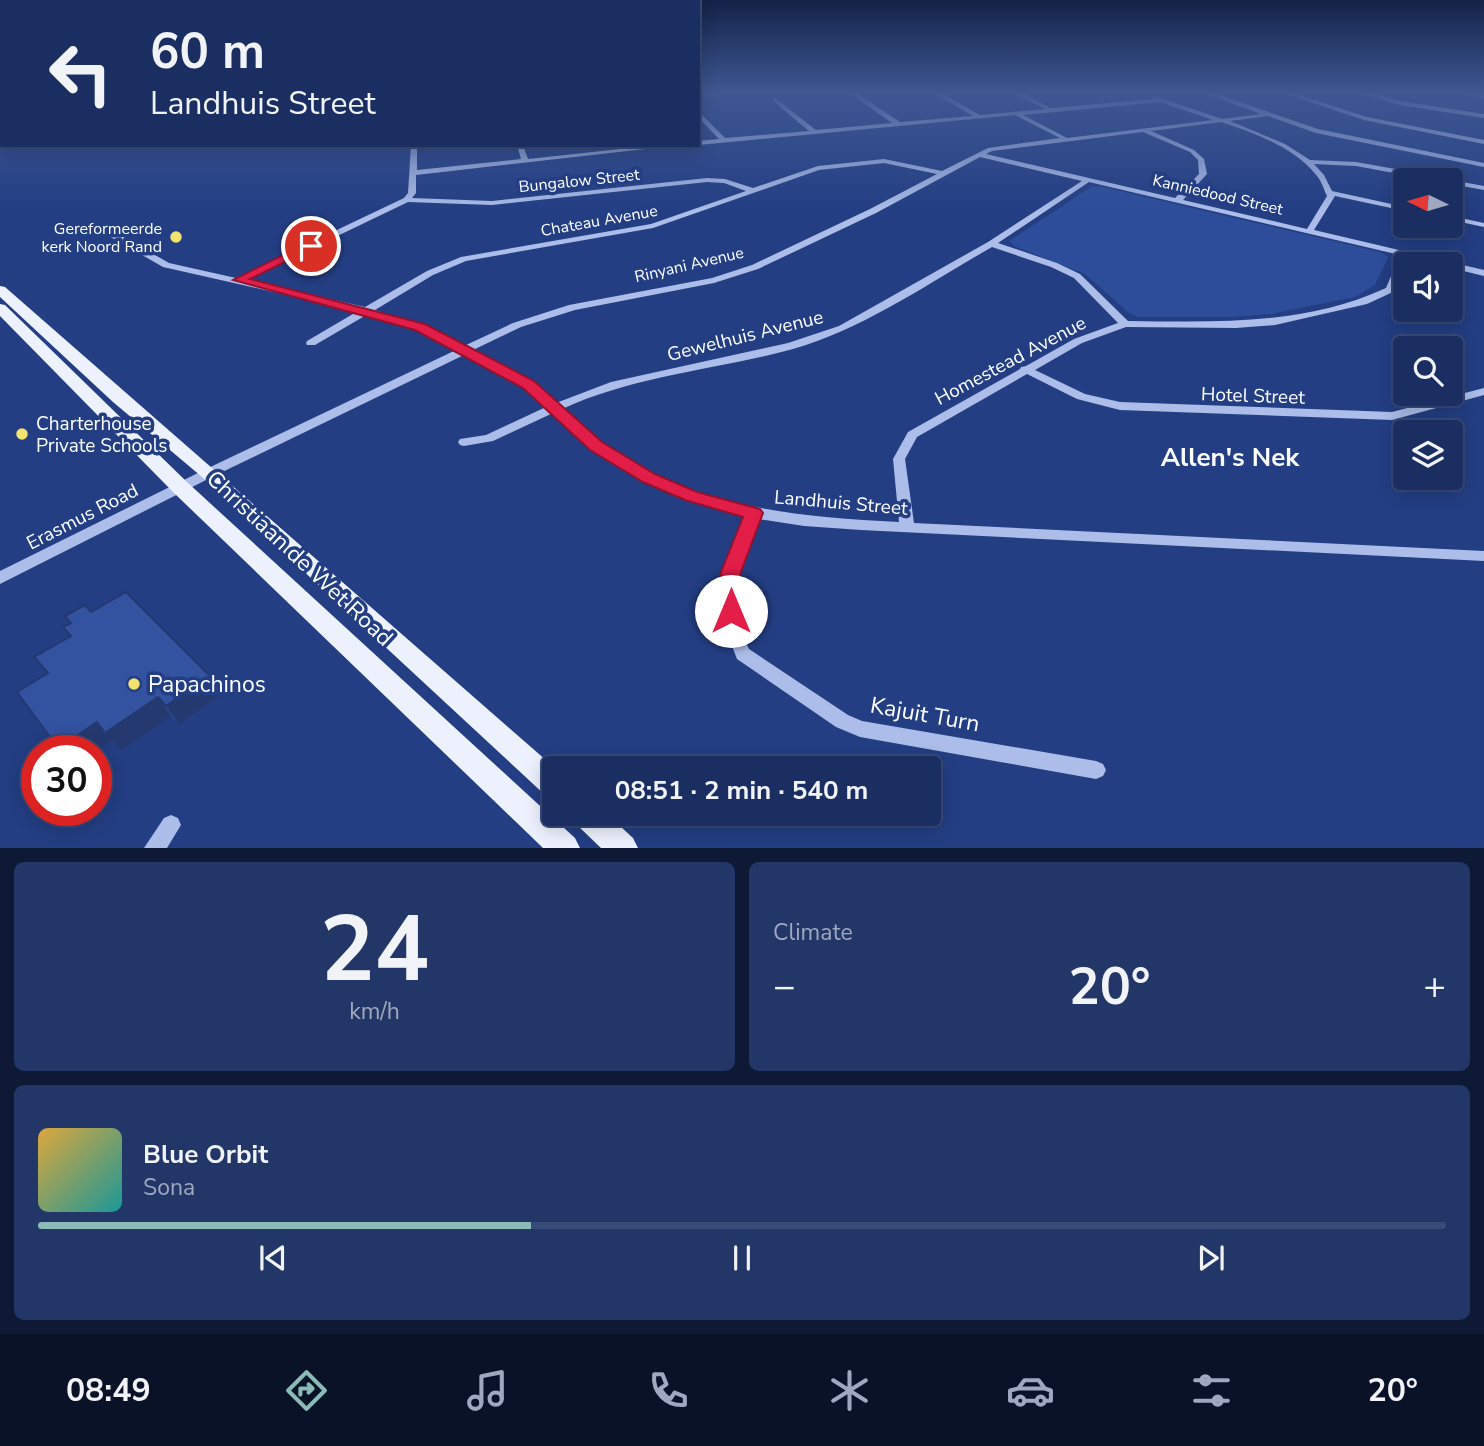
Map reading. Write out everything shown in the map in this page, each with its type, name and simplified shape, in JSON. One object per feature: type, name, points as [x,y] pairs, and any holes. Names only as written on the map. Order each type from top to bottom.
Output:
[{"type":"main road","name":"Christiaan de Wet Road","points":[[0,290],[119,398],[209,473],[542,774]]},
{"type":"main road","name":"Christiaan de Wet Road","points":[[0,308],[180,487],[565,848]]},
{"type":"main road","points":[[599,826],[623,848]]},
{"type":"street","points":[[715,132],[724,141]]},
{"type":"street","points":[[700,143],[818,132]]},
{"type":"street","points":[[1052,132],[1065,138]]},
{"type":"street","name":"Rinyani Avenue","points":[[209,473],[517,325],[555,312],[747,270],[997,146],[1127,132]]},
{"type":"street","points":[[1146,132],[1192,151],[1201,159],[1203,174],[1177,201]]},
{"type":"street","points":[[1246,132],[1282,145],[1311,162],[1331,193],[1393,206]]},
{"type":"street","points":[[1322,132],[1346,139],[1484,166]]},
{"type":"street","points":[[1433,132],[1484,142]]},
{"type":"street","points":[[239,280],[407,200],[412,193],[414,147]]},
{"type":"street","points":[[521,147],[525,160]]},
{"type":"street","points":[[413,173],[629,148]]},
{"type":"street","name":"Kanniedood Street","points":[[981,155],[1396,252]]},
{"type":"street","name":"Chateau Avenue","points":[[311,343],[430,274],[464,259],[653,226],[811,170],[862,162],[899,163],[945,174]]},
{"type":"street","points":[[1311,162],[1356,164],[1393,171]]},
{"type":"street","name":"Bungalow Street","points":[[407,200],[492,203],[707,180],[725,181],[753,191]]},
{"type":"street","name":"Gewelhuis Avenue","points":[[464,442],[489,438],[556,407],[615,384],[791,345],[836,331],[991,244],[1088,180]]},
{"type":"street","points":[[1463,184],[1484,188]]},
{"type":"street","points":[[1309,232],[1331,193]]},
{"type":"street","points":[[1463,221],[1484,225]]},
{"type":"street","name":"Landhuis Street","points":[[98,226],[161,263],[410,323],[467,350],[528,384],[596,446],[649,478],[691,496],[754,513],[804,521],[1484,556]]},
{"type":"street","points":[[991,244],[1054,265],[1077,276],[1125,324]]},
{"type":"street","name":"Kanniedood Street","points":[[1463,268],[1484,273]]},
{"type":"street","name":"Homestead Avenue","points":[[907,527],[900,459],[908,440],[925,426],[1089,336],[1125,324],[1264,323],[1364,302],[1390,290],[1393,283]]},
{"type":"street","name":"Hotel Street","points":[[1025,369],[1081,397],[1121,406],[1378,416],[1405,412],[1484,391]]},
{"type":"street","name":"Erasmus Road","points":[[0,578],[209,473]]},
{"type":"street","name":"Kajuit Turn","points":[[754,513],[731,572],[731,611],[736,642],[743,653],[842,721],[860,729],[1096,770]]},
{"type":"street","points":[[154,848],[171,825]]},
{"type":"shaded area","points":[[1099,186],[1380,252],[1388,257],[1375,285],[1355,297],[1271,314],[1137,317],[1085,274],[1014,246],[1009,241],[1091,187]]},
{"type":"building","name":"Papachinos","points":[[126,592],[210,676],[166,706],[158,697],[105,733],[97,722],[78,735],[48,735],[17,692],[48,673],[34,657],[71,636],[63,627],[71,623],[65,616],[85,605],[91,612]]},
{"type":"place","name":"Gereformeerde kerk Noord Rand","points":[[176,237]]},
{"type":"place","name":"Charterhouse Private Schools","points":[[22,434]]},
{"type":"place","name":"Papachinos","points":[[134,684]]},
{"type":"district","name":"Allen's Nek","points":[[1230,457]]},
{"type":"route","points":[[311,246],[239,280],[369,311],[420,327],[528,384],[596,446],[649,478],[691,496],[754,513],[731,572],[731,611]]}]
